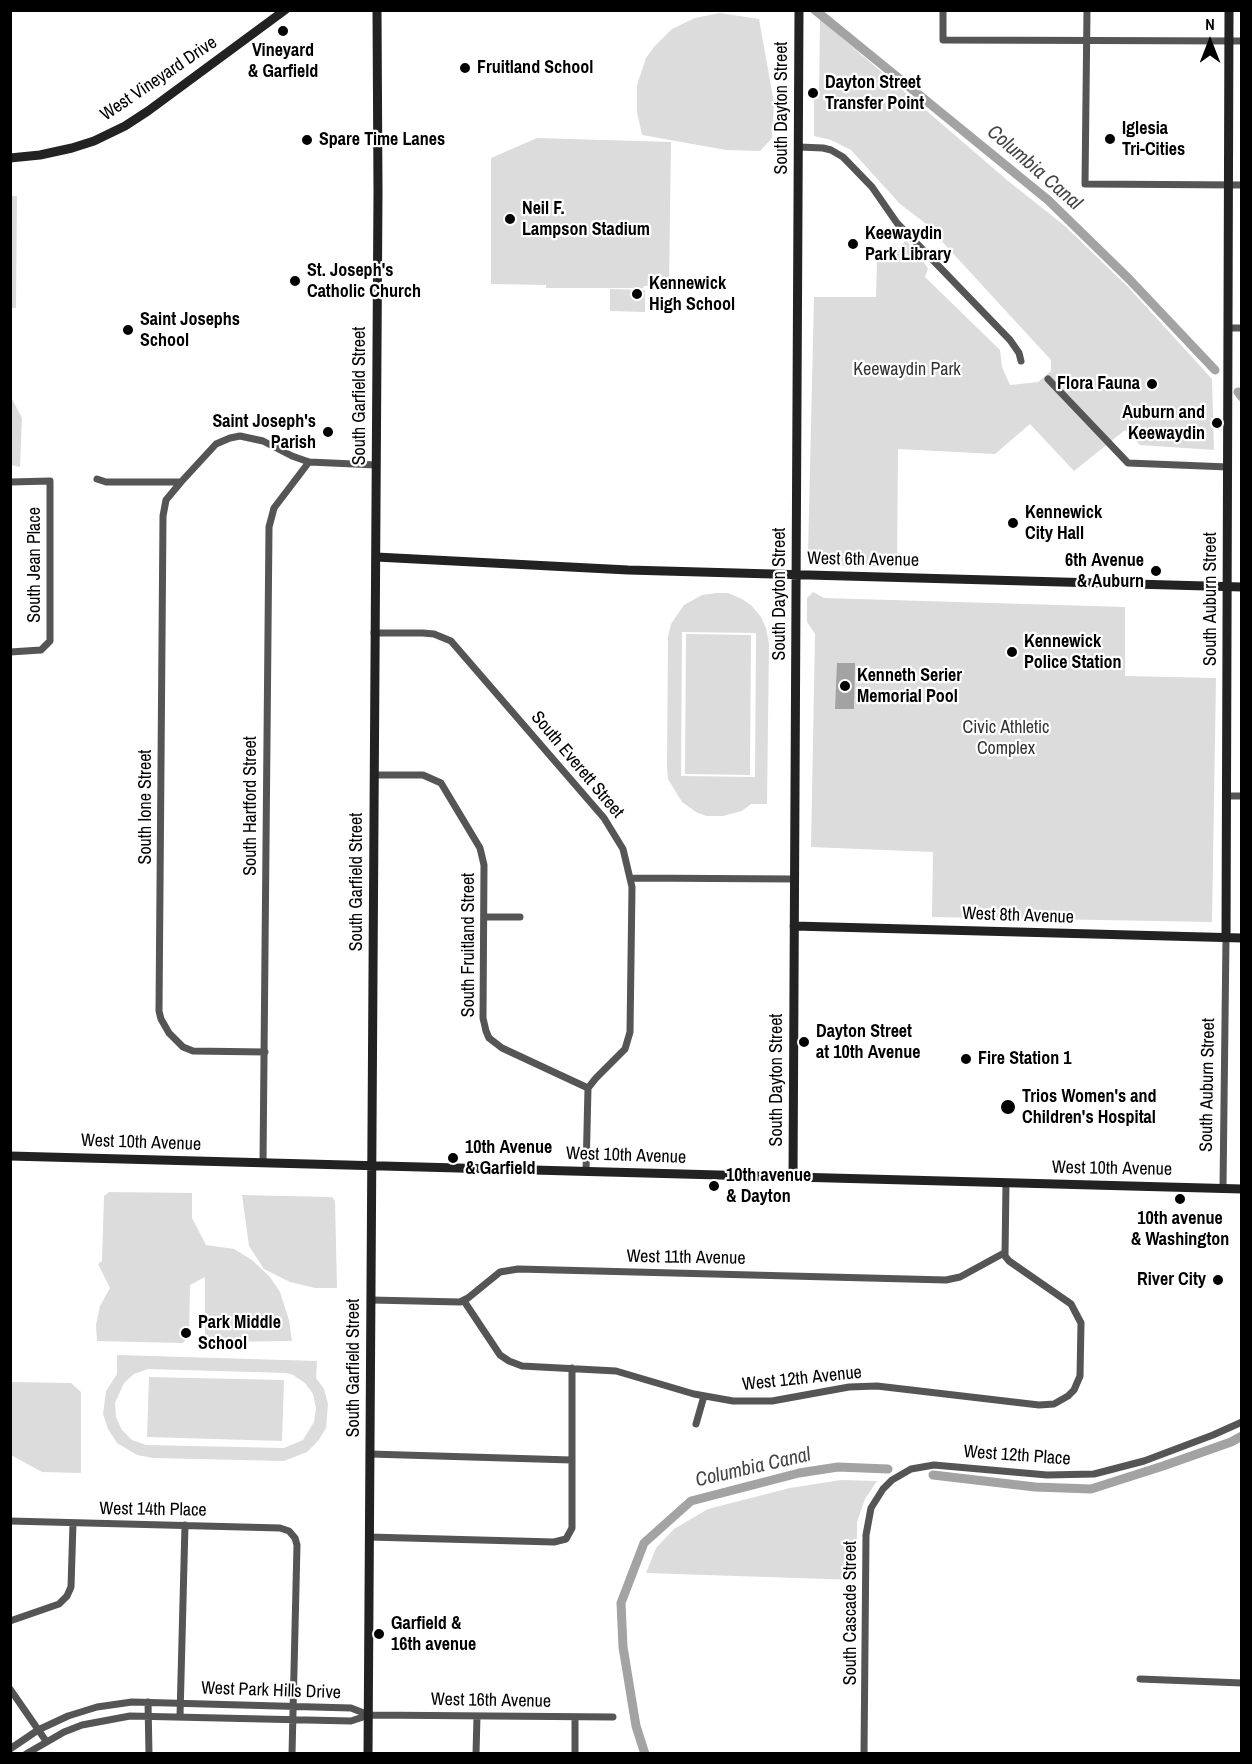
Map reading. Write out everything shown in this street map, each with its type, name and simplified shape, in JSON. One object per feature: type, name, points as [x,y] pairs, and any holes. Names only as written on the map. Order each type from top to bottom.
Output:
[{"type":"street","name":"West Vineyard Drive","points":[[10,158],[40,155],[94,141],[125,126],[285,10]]},
{"type":"street","name":"South Garfield Street","points":[[368,1754],[377,10]]},
{"type":"street","name":"South Dayton Street","points":[[793,1177],[799,10]]},
{"type":"street","points":[[943,10],[943,40],[1242,41]]},
{"type":"street","points":[[1087,10],[1085,184],[1242,185]]},
{"type":"street","name":"South Auburn Street","points":[[1223,1188],[1227,796],[1229,10]]},
{"type":"street","points":[[799,147],[823,148],[843,157],[872,187],[897,223],[1010,340],[1019,353],[1021,361]]},
{"type":"street","points":[[1228,328],[1242,328]]},
{"type":"street","points":[[1048,379],[1128,463],[1228,467]]},
{"type":"street","name":"South Ione Street","points":[[265,1052],[193,1051],[176,1041],[169,1033],[159,1011],[163,516],[166,500],[181,482],[212,448],[230,438],[240,436],[256,439],[309,462]]},
{"type":"street","points":[[309,462],[376,465]]},
{"type":"street","name":"South Hartford Street","points":[[263,1163],[269,521],[278,502],[309,462]]},
{"type":"street","points":[[97,479],[106,482],[181,482]]},
{"type":"street","name":"South Jean Place","points":[[10,482],[50,481],[50,641],[45,648],[37,651],[10,652]]},
{"type":"street","name":"West 6th Avenue","points":[[375,557],[617,570],[1242,587]]},
{"type":"street","name":"South Everett Street","points":[[374,633],[434,634],[451,641],[458,647],[604,818],[623,849],[631,878],[630,1032],[625,1049],[588,1088]]},
{"type":"street","name":"South Fruitland Street","points":[[374,776],[423,776],[441,783],[483,857],[483,1018],[489,1038],[502,1048],[588,1088]]},
{"type":"street","points":[[1227,796],[1242,796]]},
{"type":"street","points":[[631,878],[794,879]]},
{"type":"street","points":[[484,917],[520,917]]},
{"type":"street","name":"West 8th Avenue","points":[[794,926],[1242,938]]},
{"type":"street","points":[[586,1172],[588,1088]]},
{"type":"street","name":"West 10th Avenue","points":[[10,1156],[1242,1189]]},
{"type":"street","points":[[1004,1253],[1006,1183]]},
{"type":"street","name":"West 11th Avenue","points":[[464,1300],[494,1276],[511,1270],[946,1281],[960,1277],[1004,1253]]},
{"type":"street","name":"West 12th Avenue","points":[[464,1300],[496,1350],[505,1359],[522,1366],[616,1371],[724,1401],[759,1402],[849,1387],[877,1386],[1039,1405],[1054,1404],[1068,1396],[1078,1383],[1082,1368],[1082,1329],[1078,1316],[1071,1304],[1009,1261],[1004,1253]]},
{"type":"street","points":[[370,1300],[455,1302],[464,1300]]},
{"type":"street","points":[[369,1537],[554,1542],[566,1539],[572,1528],[572,1368]]},
{"type":"street","points":[[696,1424],[704,1396]]},
{"type":"street","name":"West 12th Place","points":[[892,1480],[911,1469],[934,1465],[1047,1476],[1094,1474],[1144,1461],[1242,1422]]},
{"type":"street","points":[[370,1454],[571,1460]]},
{"type":"street","name":"South Cascade Street","points":[[864,1754],[866,1535],[871,1508],[883,1489],[892,1480]]},
{"type":"street","name":"West 14th Place","points":[[10,1521],[280,1528],[293,1534],[297,1545],[293,1706]]},
{"type":"street","points":[[10,1621],[58,1604],[68,1596],[71,1587],[73,1522]]},
{"type":"street","points":[[180,1716],[185,1525]]},
{"type":"street","points":[[1140,1679],[1242,1683]]},
{"type":"street","points":[[10,1689],[46,1741]]},
{"type":"street","name":"West Park Hills Drive","points":[[10,1749],[38,1730],[68,1716],[97,1707],[132,1702],[351,1708],[369,1715]]},
{"type":"street","points":[[148,1702],[149,1754]]},
{"type":"street","points":[[292,1754],[293,1706]]},
{"type":"street","name":"West Park Hills Drive","points":[[26,1754],[64,1732],[97,1721],[148,1716],[351,1720],[369,1715]]},
{"type":"street","name":"West 16th Avenue","points":[[369,1715],[613,1717]]},
{"type":"street","points":[[476,1754],[477,1716]]},
{"type":"street","points":[[575,1717],[575,1754]]},
{"type":"green space","points":[[720,13],[759,19],[774,103],[772,138],[760,151],[726,150],[642,135],[637,112],[637,85],[646,58],[672,29],[695,18]]},
{"type":"green space","name":"Keewaydin Park","points":[[820,19],[1007,180],[1066,227],[1129,288],[1212,379],[1214,450],[1140,445],[1125,430],[1074,471],[1030,424],[995,454],[898,449],[897,567],[816,565],[808,554],[814,297],[876,297],[877,259],[892,257],[906,240],[928,268],[925,277],[1000,350],[1002,367],[1010,385],[1038,382],[1051,371],[1051,360],[925,223],[900,204],[851,150],[831,140],[814,136],[814,99],[819,99]]},
{"type":"green space","name":"Neil F. Lampson Stadium","points":[[537,138],[671,142],[669,286],[546,288],[546,285],[491,284],[491,158]]},
{"type":"green space","points":[[11,196],[17,196],[16,308],[10,308]]},
{"type":"green space","points":[[610,289],[645,290],[645,312],[610,311]]},
{"type":"green space","points":[[10,395],[22,418],[20,467],[11,465]]},
{"type":"green space","name":"Civic Athletic Complex","points":[[813,592],[824,598],[1125,607],[1125,676],[1216,678],[1212,922],[932,917],[933,852],[811,847],[815,634],[807,622],[807,598]]},
{"type":"green space","points":[[728,593],[752,606],[766,628],[769,644],[767,804],[751,804],[742,811],[723,816],[706,816],[696,812],[682,802],[668,779],[668,636],[671,624],[684,605],[702,595]],"holes":[[[682,632],[756,633],[755,777],[681,776]]]},
{"type":"green space","points":[[686,634],[751,635],[750,775],[685,774]]},
{"type":"green space","points":[[109,1192],[192,1193],[192,1218],[206,1245],[234,1249],[252,1260],[270,1277],[280,1292],[289,1320],[292,1341],[211,1342],[205,1336],[205,1277],[190,1285],[189,1336],[183,1343],[97,1341],[96,1325],[100,1306],[110,1288],[98,1264],[102,1261],[104,1196]]},
{"type":"green space","points":[[242,1195],[332,1197],[335,1201],[337,1288],[315,1288],[290,1282],[264,1269],[249,1246]]},
{"type":"green space","points":[[117,1355],[317,1361],[316,1378],[324,1389],[328,1404],[326,1428],[307,1452],[284,1461],[153,1458],[137,1455],[117,1443],[108,1429],[103,1414],[106,1391],[117,1374]],"holes":[[[148,1369],[286,1373],[305,1383],[313,1394],[316,1408],[314,1422],[303,1440],[284,1448],[146,1445],[132,1440],[122,1430],[116,1417],[115,1403],[124,1383],[134,1374]]]},
{"type":"green space","points":[[149,1377],[284,1380],[282,1441],[147,1437]]},
{"type":"green space","points":[[11,1382],[71,1383],[81,1392],[81,1473],[42,1472],[11,1455]]},
{"type":"green space","points":[[841,1480],[877,1481],[865,1499],[857,1522],[857,1580],[646,1573],[656,1548],[674,1529],[708,1509],[790,1488]]},
{"type":"shaded area","name":"Kenneth Serier Memorial Pool","points":[[837,663],[855,663],[854,709],[835,709]]},
{"type":"waterway","name":"Columbia Canal","points":[[815,10],[1048,200],[1129,279],[1215,370]]},
{"type":"waterway","name":"Columbia Canal","points":[[1238,392],[1242,397]]},
{"type":"waterway","name":"Columbia Canal","points":[[933,1475],[1035,1487],[1091,1489],[1163,1466],[1242,1436]]},
{"type":"waterway","name":"Columbia Canal","points":[[645,1754],[636,1726],[623,1647],[621,1603],[644,1543],[691,1501],[799,1473],[838,1467],[888,1469]]},
{"type":"place","name":"Vineyard & Garfield","points":[[283,31]]},
{"type":"place","name":"Fruitland School","points":[[465,68]]},
{"type":"place","name":"Dayton Street Transfer Point","points":[[813,93]]},
{"type":"place","name":"Iglesia Tri-Cities","points":[[1110,139]]},
{"type":"place","name":"Spare Time Lanes","points":[[307,140]]},
{"type":"place","name":"Neil F. Lampson Stadium","points":[[510,219]]},
{"type":"place","name":"Keewaydin Park Library","points":[[853,244]]},
{"type":"place","name":"St. Joseph's Catholic Church","points":[[295,281]]},
{"type":"place","name":"Kennewick High School","points":[[637,294]]},
{"type":"place","name":"Saint Josephs School","points":[[128,330]]},
{"type":"place","name":"Flora Fauna","points":[[1152,384]]},
{"type":"place","name":"Auburn and Keewaydin","points":[[1217,423]]},
{"type":"place","name":"Saint Joseph's Parish","points":[[328,432]]},
{"type":"place","name":"Kennewick City Hall","points":[[1013,523]]},
{"type":"place","name":"6th Avenue & Auburn","points":[[1156,571]]},
{"type":"place","name":"Kennewick Police Station","points":[[1012,652]]},
{"type":"place","name":"Kenneth Serier Memorial Pool","points":[[845,686]]},
{"type":"place","name":"Dayton Street at 10th Avenue","points":[[804,1042]]},
{"type":"place","name":"Fire Station 1","points":[[966,1059]]},
{"type":"place","name":"Trios Women's and Children's Hospital","points":[[1008,1107]]},
{"type":"place","name":"10th Avenue & Garfield","points":[[453,1158]]},
{"type":"place","name":"10th avenue & Dayton","points":[[714,1186]]},
{"type":"place","name":"10th avenue & Washington","points":[[1180,1199]]},
{"type":"place","name":"River City","points":[[1218,1280]]},
{"type":"place","name":"Park Middle School","points":[[186,1333]]},
{"type":"place","name":"Garfield & 16th avenue","points":[[379,1634]]}]
